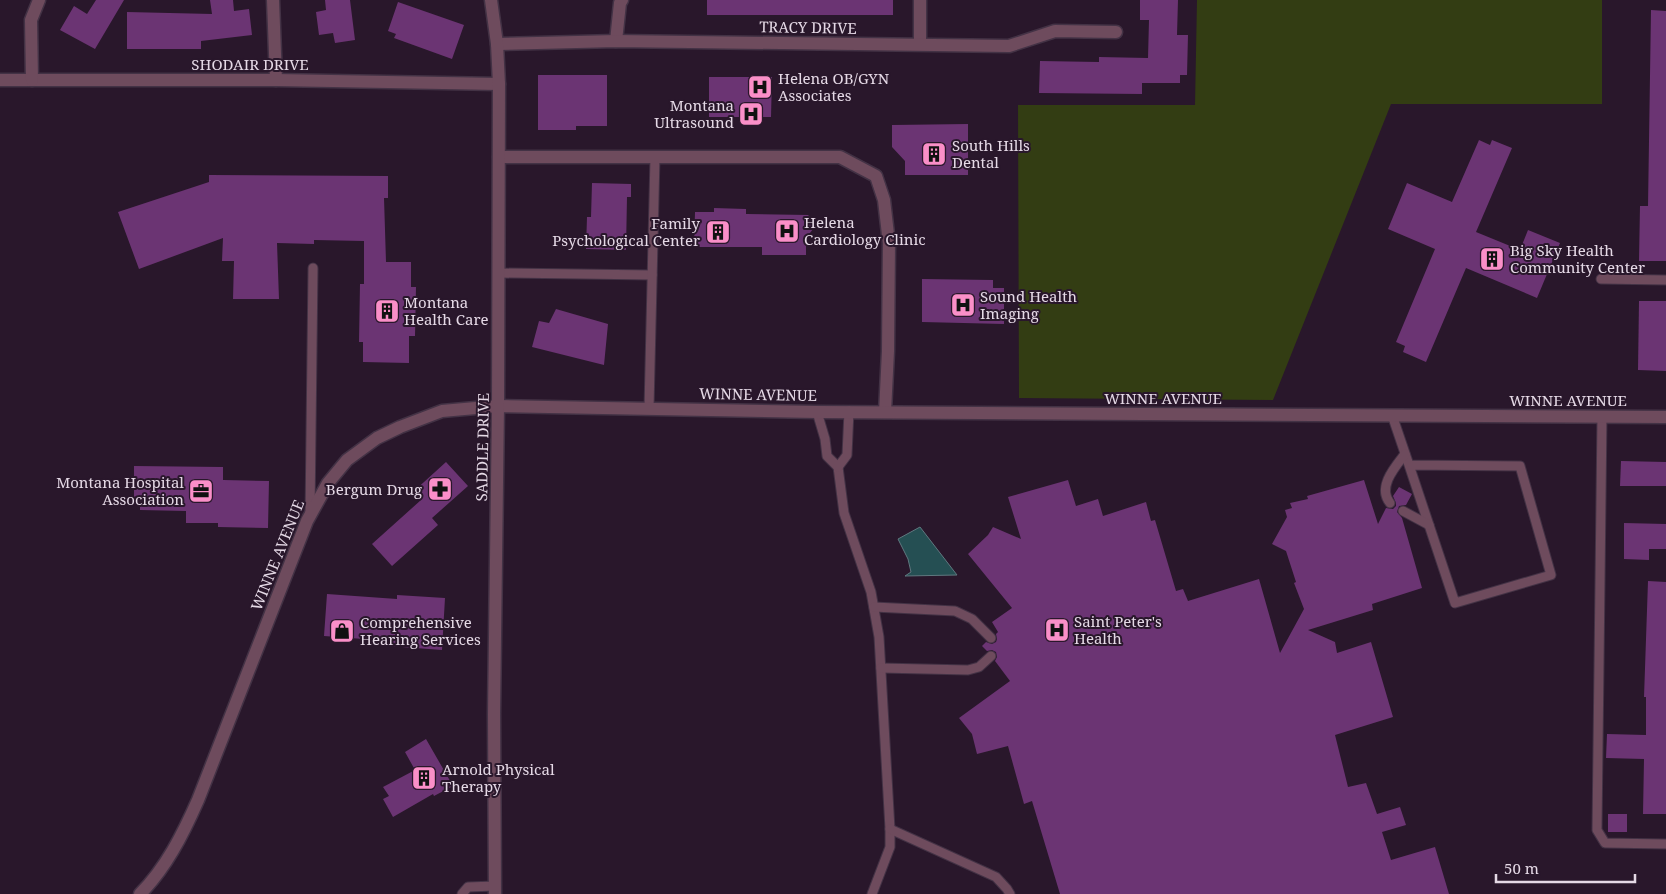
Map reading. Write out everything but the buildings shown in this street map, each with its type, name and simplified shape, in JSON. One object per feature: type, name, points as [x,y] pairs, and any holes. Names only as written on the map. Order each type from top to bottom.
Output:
[{"type":"street","points":[[32,80],[31,20],[39,0]]},
{"type":"street","points":[[273,0],[276,80]]},
{"type":"street","name":"SADDLE DRIVE","points":[[491,0],[497,44],[499,84],[498,406],[494,714],[495,890]]},
{"type":"street","points":[[920,0],[920,44]]},
{"type":"street","points":[[616,41],[620,1]]},
{"type":"street","name":"TRACY DRIVE","points":[[497,44],[616,41],[1009,46],[1055,31],[1116,32]]},
{"type":"street","name":"SHODAIR DRIVE","points":[[0,80],[276,80],[499,84]]},
{"type":"street","points":[[499,157],[840,156],[876,176],[884,200],[889,243],[888,351],[884,412]]},
{"type":"street","name":"WINNE AVENUE","points":[[140,894],[148,887],[185,829],[310,514],[328,483],[347,460],[377,438],[442,411],[498,406],[816,412],[1666,416]]},
{"type":"lane","points":[[649,408],[655,157]]},
{"type":"lane","points":[[310,514],[314,268]]},
{"type":"lane","points":[[499,273],[652,275]]},
{"type":"lane","points":[[1601,279],[1666,280]]},
{"type":"lane","points":[[838,467],[847,455],[849,411]]},
{"type":"lane","points":[[816,412],[825,439],[827,456],[838,467],[844,513],[871,592],[879,637],[890,847],[872,894]]},
{"type":"lane","points":[[1392,415],[1455,603],[1551,575],[1520,466],[1409,465]]},
{"type":"lane","points":[[1602,416],[1597,830],[1605,843],[1666,844]]},
{"type":"lane","points":[[1390,503],[1385,497],[1384,490],[1393,471],[1405,454]]},
{"type":"lane","points":[[1403,511],[1429,525]]},
{"type":"lane","points":[[874,608],[955,611],[972,619],[991,638]]},
{"type":"lane","points":[[880,668],[968,670],[979,667],[990,656]]},
{"type":"lane","points":[[890,830],[996,877],[1010,894]]},
{"type":"lane","points":[[462,894],[468,887],[495,890]]},
{"type":"green space","points":[[1197,0],[1602,0],[1602,104],[1391,104],[1273,400],[1019,398],[1018,105],[1195,105]]},
{"type":"shaded area","points":[[920,527],[957,575],[905,576],[911,572],[908,559],[898,539]]},
{"type":"place","name":"Helena OB/GYN Associates","points":[[760,87]]},
{"type":"place","name":"Montana Ultrasound","points":[[751,114]]},
{"type":"place","name":"South Hills Dental","points":[[934,154]]},
{"type":"place","name":"Helena Cardiology Clinic","points":[[787,231]]},
{"type":"place","name":"Family Psychological Center","points":[[718,232]]},
{"type":"place","name":"Big Sky Health Community Center","points":[[1492,259]]},
{"type":"place","name":"Sound Health Imaging","points":[[963,305]]},
{"type":"place","name":"Montana Health Care","points":[[387,311]]},
{"type":"place","name":"Bergum Drug","points":[[440,489]]},
{"type":"place","name":"Montana Hospital Association","points":[[201,491]]},
{"type":"place","name":"Saint Peter's Health","points":[[1057,630]]},
{"type":"place","name":"Comprehensive Hearing Services","points":[[342,631]]},
{"type":"place","name":"Arnold Physical Therapy","points":[[424,778]]}]
